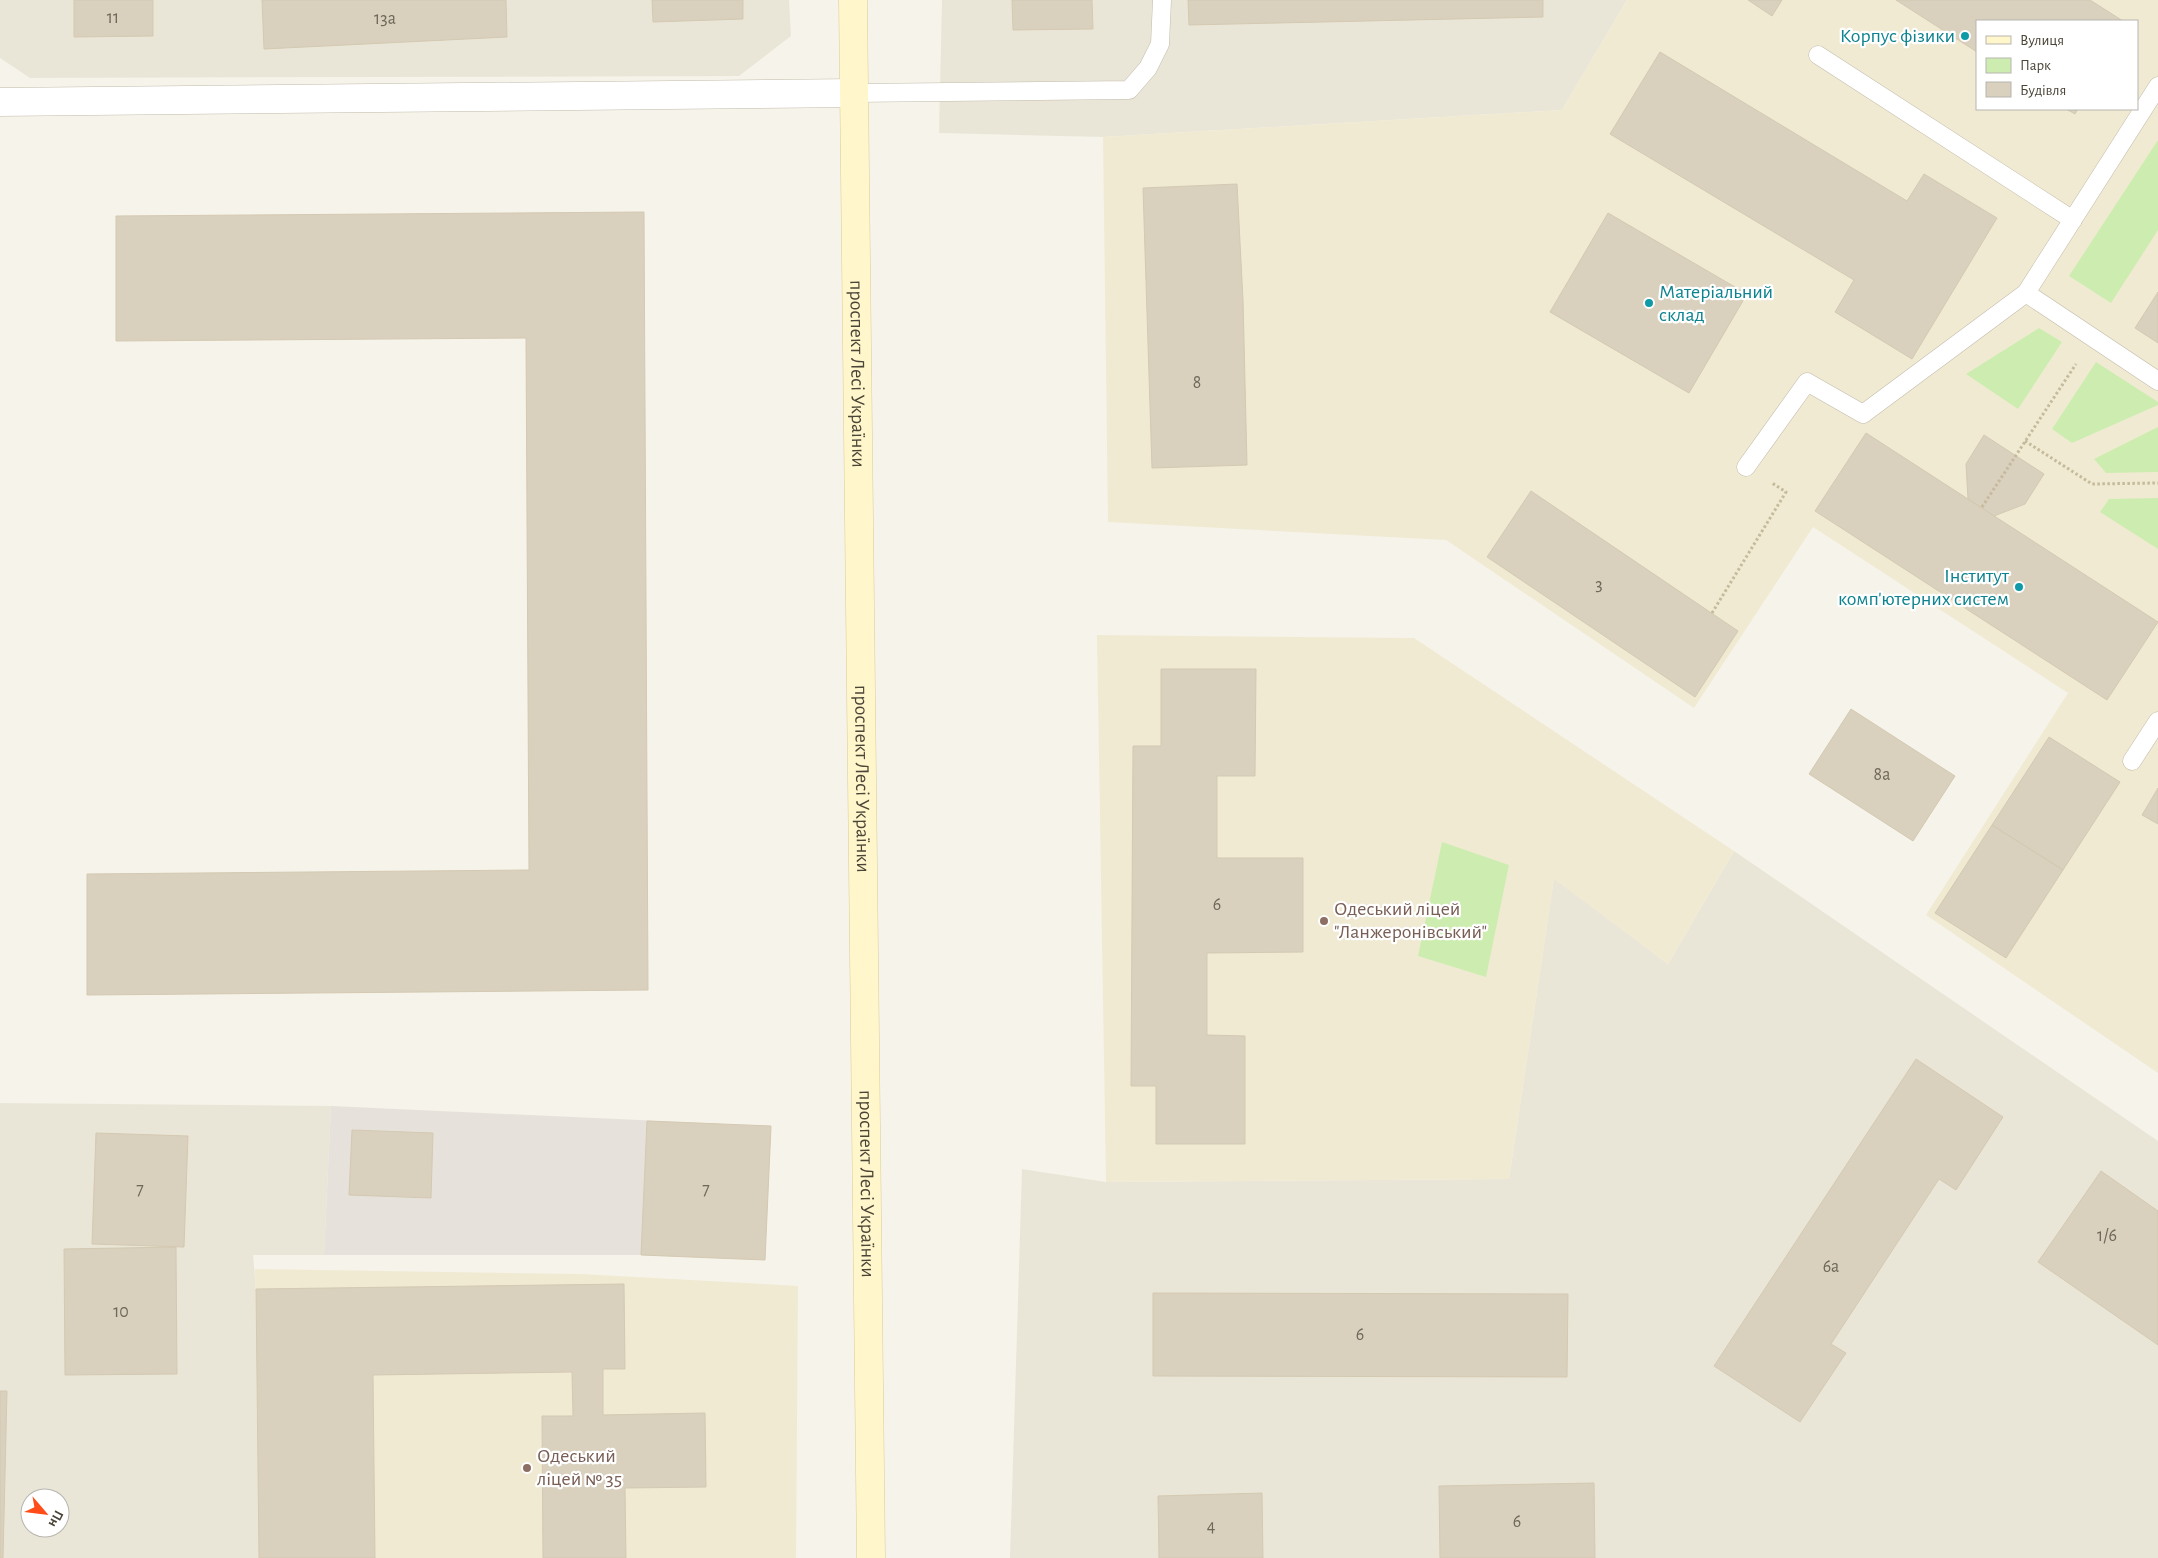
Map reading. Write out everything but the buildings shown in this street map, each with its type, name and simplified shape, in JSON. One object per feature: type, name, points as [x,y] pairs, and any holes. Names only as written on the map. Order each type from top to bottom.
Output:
[{"type":"street","name":"проспект Лесі Українки","points":[[853,0],[871,1558]]},
{"type":"street","points":[[0,102],[854,93]]},
{"type":"lane","points":[[854,93],[1129,90],[1148,68],[1160,44],[1162,0]]},
{"type":"lane","points":[[1818,55],[2073,220]]},
{"type":"lane","points":[[1746,467],[1807,382],[1863,414],[2026,293],[2158,86]]},
{"type":"lane","points":[[2026,293],[2158,381]]},
{"type":"lane","points":[[2132,761],[2158,721]]},
{"type":"path","points":[[1982,507],[2093,338]]},
{"type":"path","points":[[2025,441],[2092,484],[2158,484]]},
{"type":"path","points":[[1712,613],[1786,492],[1746,467]]},
{"type":"shaded area","points":[[0,0],[789,0],[791,36],[739,76],[30,78],[0,58]]},
{"type":"shaded area","points":[[942,0],[1627,0],[1562,110],[1103,137],[939,133]]},
{"type":"shaded area","points":[[1627,0],[2158,0],[2158,1073],[1926,915],[2068,693],[1813,527],[1694,708],[1446,540],[1108,522],[1103,137],[1562,110]]},
{"type":"shaded area","name":"Одеський ліцей \"Ланжеронівський\"","points":[[1097,635],[1414,638],[1734,851],[1668,964],[1554,879],[1509,1179],[1106,1182]]},
{"type":"shaded area","points":[[1734,851],[2158,1141],[2158,1558],[1010,1558],[1022,1169],[1106,1182],[1509,1179],[1554,878],[1668,964]]},
{"type":"shaded area","points":[[0,1103],[331,1106],[324,1255],[253,1255],[256,1289],[259,1558],[0,1558]]},
{"type":"shaded area","points":[[331,1106],[771,1126],[765,1260],[641,1255],[324,1255]]},
{"type":"shaded area","name":"Одеський ліцей № 35","points":[[255,1269],[581,1274],[798,1286],[796,1558],[259,1558]]},
{"type":"green space","points":[[2158,140],[2158,230],[2111,303],[2069,276]]},
{"type":"green space","points":[[2039,328],[2062,342],[2018,409],[1966,374]]},
{"type":"green space","points":[[2096,362],[2158,402],[2158,405],[2072,443],[2052,429]]},
{"type":"green space","points":[[2158,427],[2158,472],[2106,473],[2094,459]]},
{"type":"green space","points":[[2158,498],[2158,549],[2100,512],[2109,499]]},
{"type":"green space","points":[[1442,842],[1509,865],[1486,977],[1418,956]]},
{"type":"place","name":"Корпус фізики","points":[[1965,36]]},
{"type":"place","name":"Матеріальний склад","points":[[1649,303]]},
{"type":"place","name":"Інститут комп'ютерних систем","points":[[2019,587]]},
{"type":"place","name":"Одеський ліцей \"Ланжеронівський\"","points":[[1324,921]]},
{"type":"place","name":"Одеський ліцей № 35","points":[[527,1468]]}]
